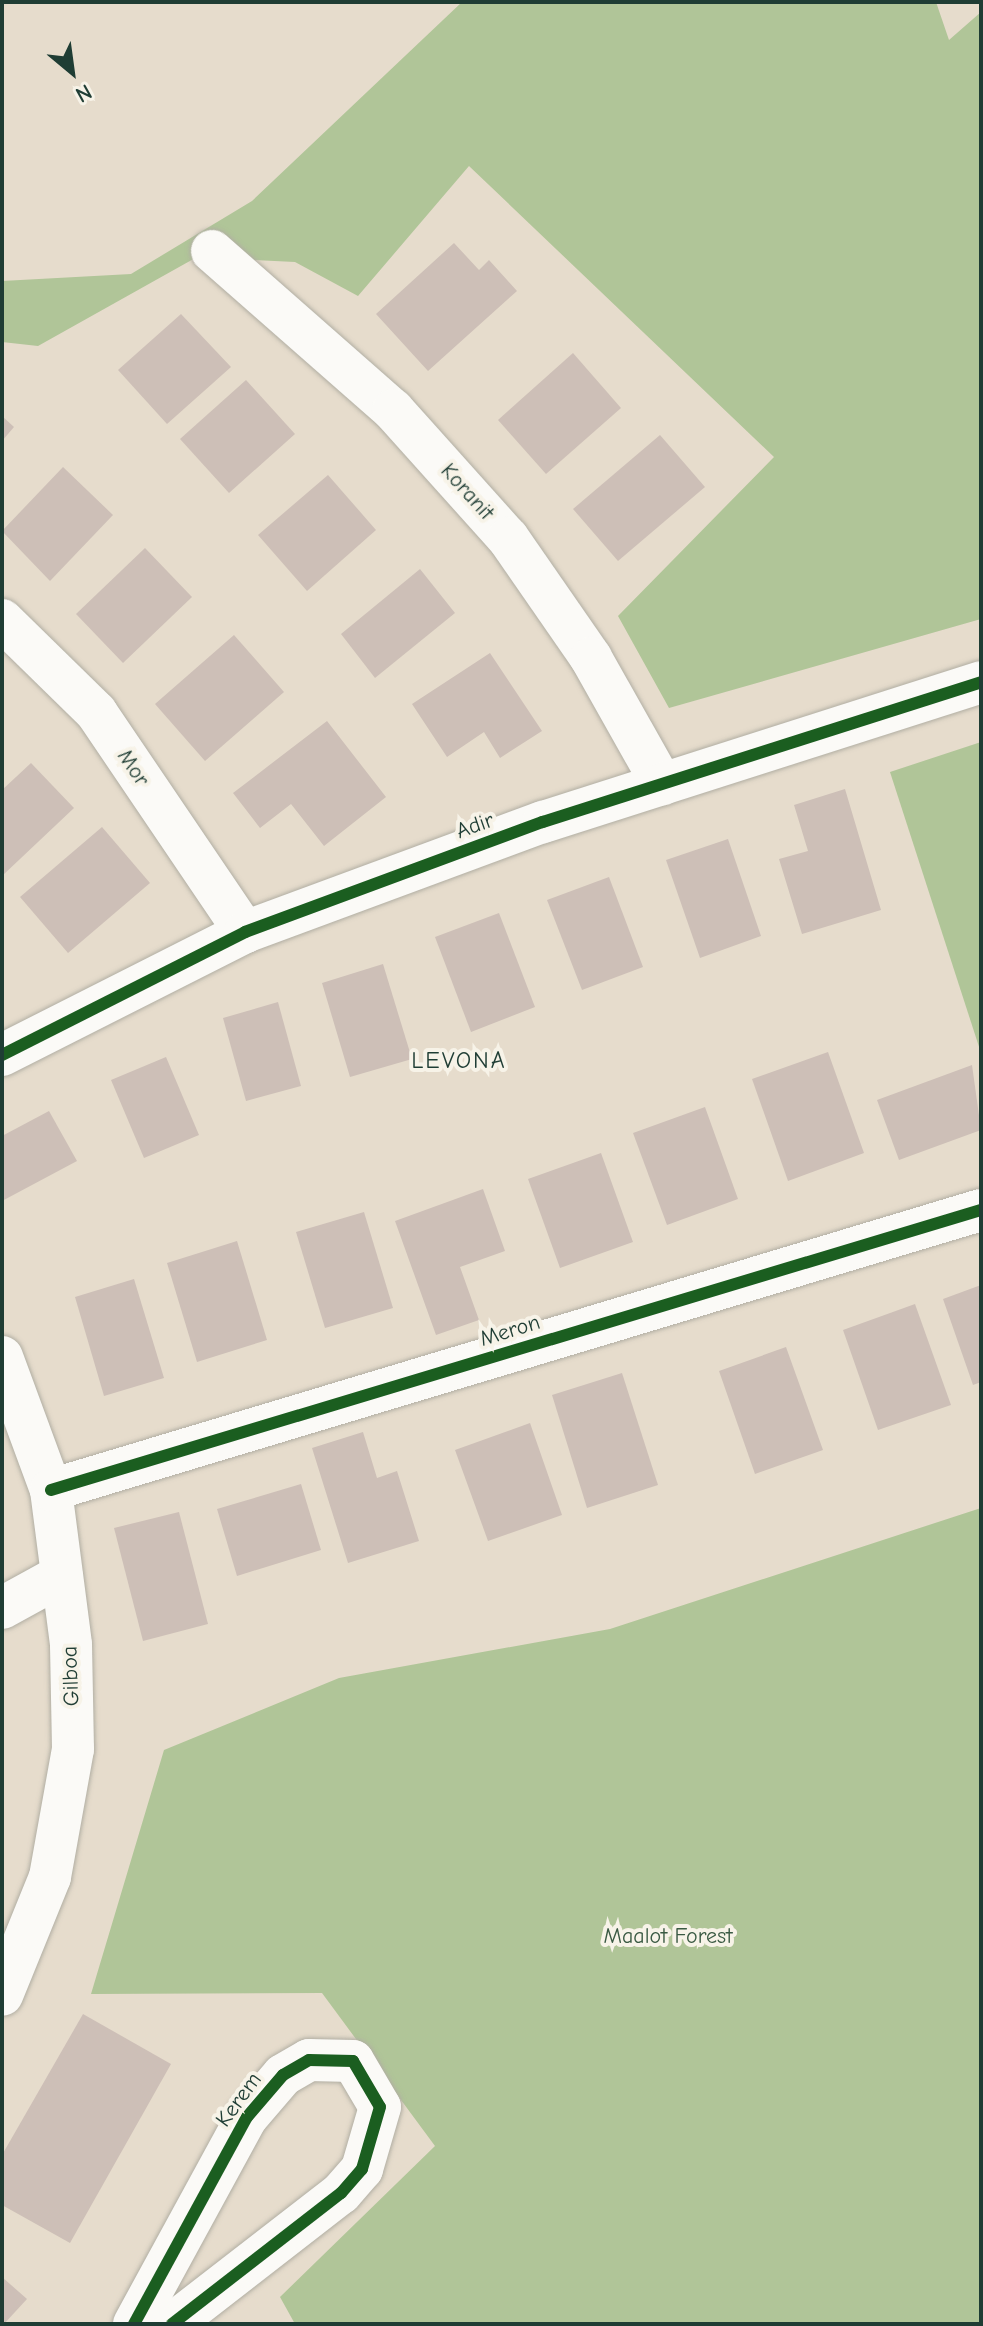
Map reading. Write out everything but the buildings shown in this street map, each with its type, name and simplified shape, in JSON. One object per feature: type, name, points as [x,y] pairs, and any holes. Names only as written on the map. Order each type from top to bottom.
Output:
[{"type":"street","name":"Koranit","points":[[212,251],[393,410],[508,538],[591,658],[662,784]]},
{"type":"street","name":"Mor","points":[[2,620],[96,712],[245,932]]},
{"type":"street","name":"Adir","points":[[2,1055],[245,932],[662,784],[981,682]]},
{"type":"street","name":"Meron","points":[[51,1490],[981,1210]]},
{"type":"street","name":"Gilboa","points":[[2,1357],[51,1490],[62,1575],[73,1749],[50,1877],[16,1927],[2,1995]]},
{"type":"street","points":[[2,1608],[62,1575]]},
{"type":"street","name":"Kerem","points":[[134,2324],[247,2117],[283,2075],[309,2060],[353,2061],[380,2107],[362,2169],[341,2193],[172,2324]]},
{"type":"green space","points":[[462,2],[936,2],[949,40],[981,12],[981,619],[669,708],[618,616],[774,457],[469,166],[358,296],[295,262],[197,257],[38,346],[2,342],[2,281],[131,274],[252,201]]},
{"type":"green space","points":[[981,742],[981,1053],[890,772]]},
{"type":"green space","name":"Maalot Forest","points":[[981,1508],[981,2324],[295,2324],[280,2297],[435,2146],[322,1993],[91,1994],[164,1750],[339,1678],[610,1629]]},
{"type":"cycle path","points":[[2,1055],[245,932],[543,822],[981,682]]},
{"type":"cycle path","points":[[51,1490],[981,1210]]},
{"type":"cycle path","points":[[134,2324],[247,2117],[283,2075],[309,2060],[353,2061],[380,2107],[362,2169],[341,2193],[172,2324]]},
{"type":"district","name":"LEVONA","points":[[459,1061]]}]
